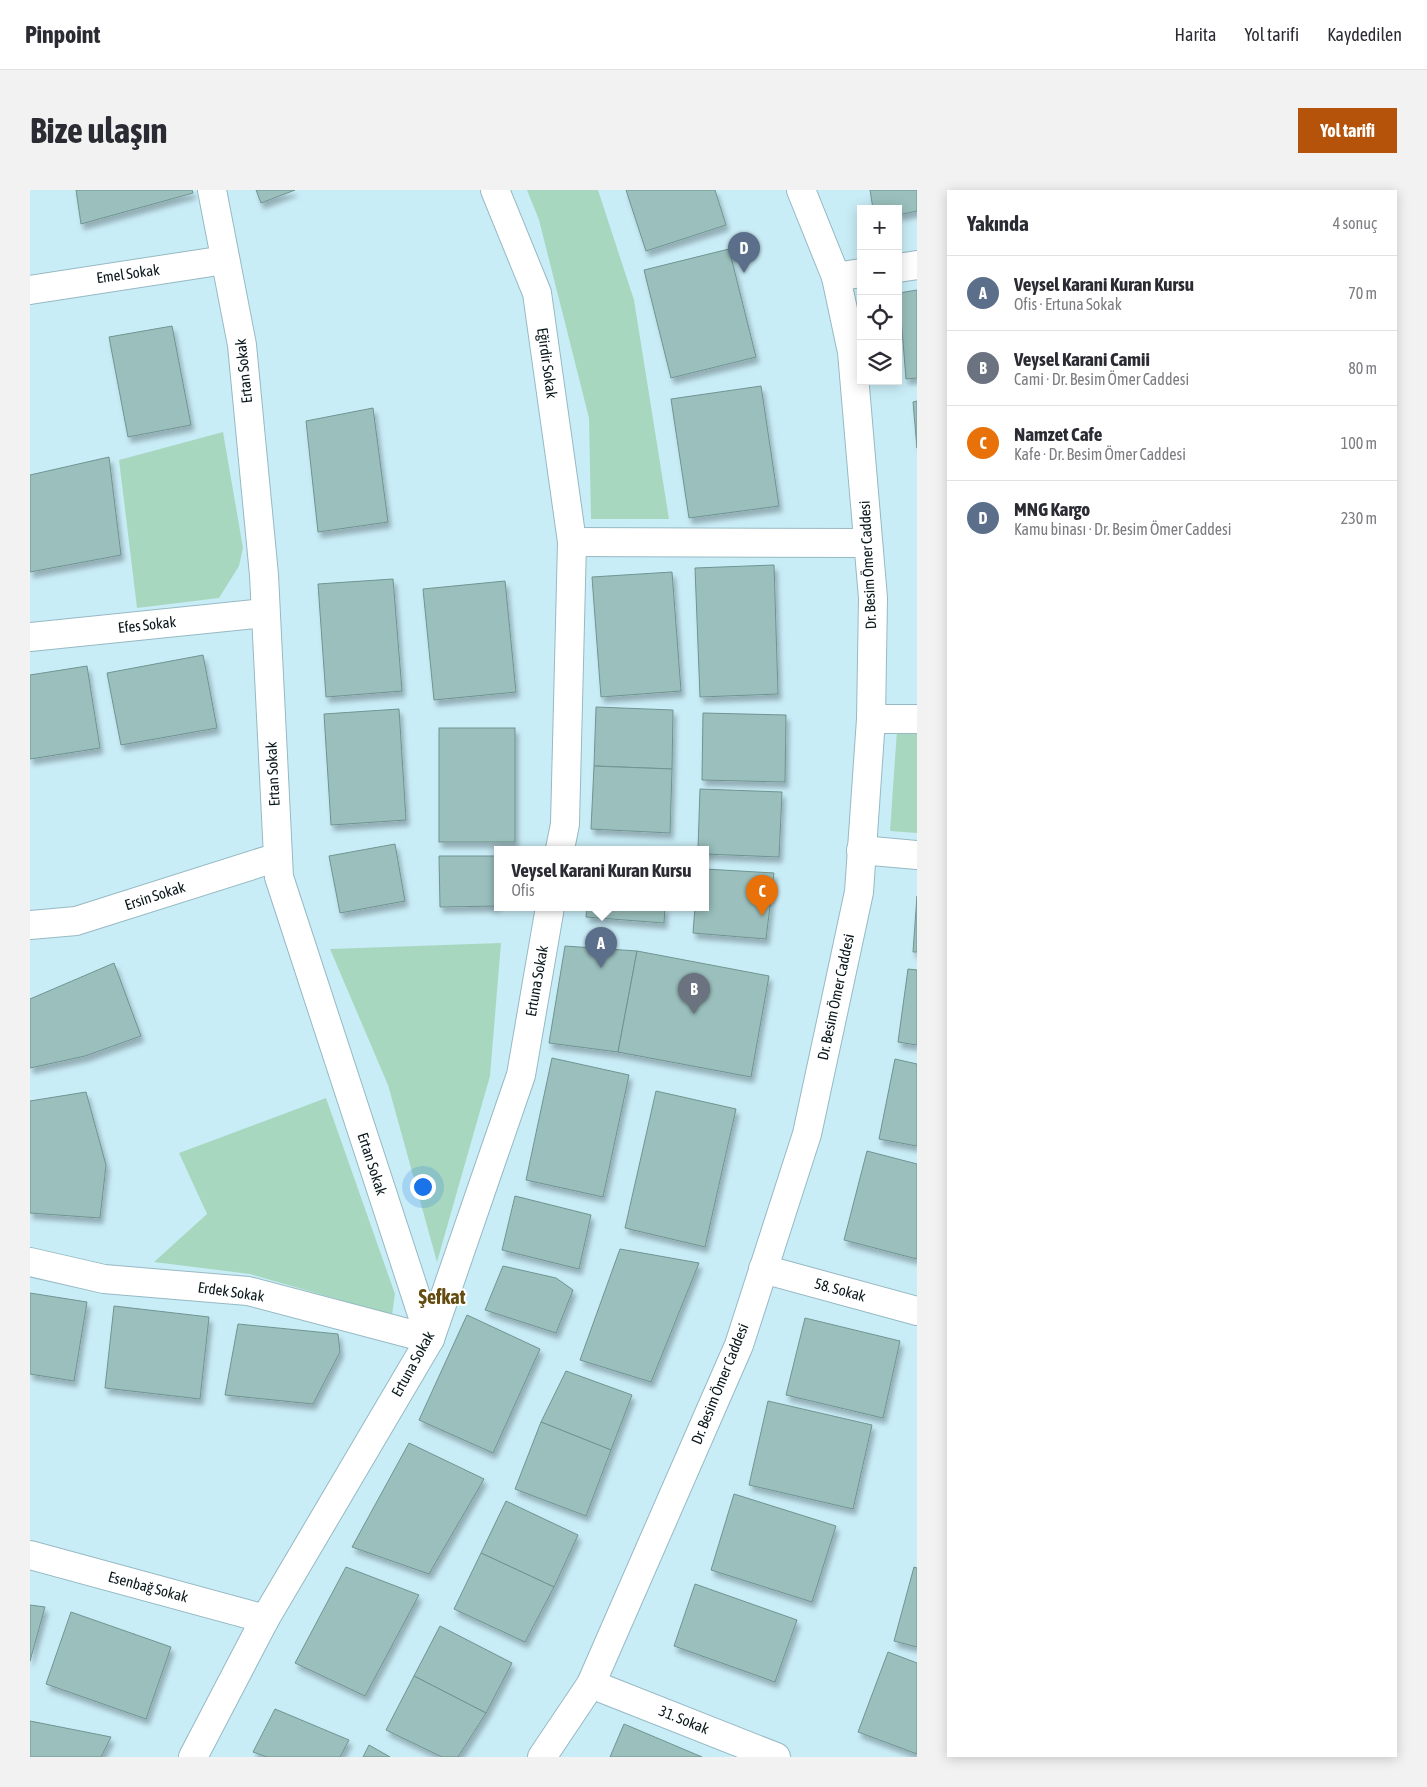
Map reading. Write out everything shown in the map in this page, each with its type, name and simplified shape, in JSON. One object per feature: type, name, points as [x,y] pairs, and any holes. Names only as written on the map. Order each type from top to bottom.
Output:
[{"type":"street","name":"Ertan Sokak","points":[[212,190],[242,345],[264,575],[264,614],[278,877],[430,1339]]},
{"type":"street","name":"Eğirdir Sokak","points":[[495,190],[537,293],[572,542]]},
{"type":"street","name":"Dr. Besim Ömer Caddesi","points":[[542,1757],[591,1684],[738,1345],[807,1134],[859,892],[871,719],[873,598],[852,352],[848,275],[801,190]]},
{"type":"street","name":"Emel Sokak","points":[[30,290],[226,260]]},
{"type":"street","points":[[902,267],[917,265]]},
{"type":"street","points":[[561,846],[565,824],[572,542],[868,543]]},
{"type":"street","name":"Efes Sokak","points":[[30,637],[264,614]]},
{"type":"street","points":[[871,719],[917,719]]},
{"type":"street","points":[[862,850],[917,855]]},
{"type":"street","name":"Ersin Sokak","points":[[30,925],[76,922],[278,857]]},
{"type":"street","name":"Ertuna Sokak","points":[[193,1757],[265,1619],[430,1339],[521,1076],[549,911]]},
{"type":"street","name":"Erdek Sokak","points":[[30,1262],[104,1279],[248,1291],[430,1339]]},
{"type":"street","name":"58. Sokak","points":[[763,1268],[917,1311]]},
{"type":"street","name":"Esenbağ Sokak","points":[[30,1555],[265,1619]]},
{"type":"street","name":"31. Sokak","points":[[591,1684],[776,1757]]},
{"type":"green space","points":[[527,190],[598,190],[634,300],[669,519],[591,519],[589,418],[539,220]]},
{"type":"green space","points":[[223,432],[243,548],[239,566],[219,598],[137,608],[119,460]]},
{"type":"green space","points":[[897,730],[917,732],[917,833],[890,831]]},
{"type":"green space","points":[[501,943],[490,1076],[437,1262],[388,1085],[330,949]]},
{"type":"green space","points":[[326,1098],[395,1294],[392,1315],[250,1274],[154,1262],[207,1214],[179,1153]]},
{"type":"building","points":[[76,190],[192,190],[193,193],[81,224]]},
{"type":"building","points":[[256,190],[295,190],[261,203]]},
{"type":"building","points":[[626,190],[715,190],[726,225],[646,251]]},
{"type":"building","points":[[870,190],[917,190],[917,211],[902,214],[902,205],[872,205]]},
{"type":"building","points":[[729,249],[756,357],[671,378],[644,270]]},
{"type":"building","points":[[917,290],[917,378],[906,379],[902,330],[902,292]]},
{"type":"building","points":[[172,326],[191,425],[128,437],[109,337]]},
{"type":"building","points":[[761,386],[779,506],[689,518],[671,399]]},
{"type":"building","points":[[917,401],[917,448],[913,402]]},
{"type":"building","points":[[373,408],[388,522],[318,532],[306,421]]},
{"type":"building","points":[[109,457],[121,555],[30,572],[30,475]]},
{"type":"building","points":[[774,565],[778,694],[700,697],[695,568]]},
{"type":"building","points":[[672,572],[681,691],[601,697],[592,577]]},
{"type":"building","points":[[393,579],[402,691],[326,697],[318,584]]},
{"type":"building","points":[[505,581],[516,692],[434,700],[423,589]]},
{"type":"building","points":[[203,655],[217,728],[121,745],[107,673]]},
{"type":"building","points":[[87,666],[100,748],[30,759],[30,675]]},
{"type":"building","points":[[596,707],[673,710],[672,769],[594,766]]},
{"type":"building","points":[[399,709],[406,820],[331,825],[324,714]]},
{"type":"building","points":[[703,713],[786,715],[785,782],[702,780]]},
{"type":"building","points":[[439,728],[515,728],[515,842],[439,842]]},
{"type":"building","points":[[594,766],[672,769],[670,833],[591,829]]},
{"type":"building","points":[[700,789],[782,792],[779,857],[709,854],[709,846],[698,846]]},
{"type":"building","points":[[395,844],[405,901],[340,913],[329,856]]},
{"type":"building","points":[[439,856],[494,856],[494,906],[440,907]]},
{"type":"building","points":[[709,869],[774,873],[766,939],[693,933],[695,911],[709,911]]},
{"type":"building","points":[[917,896],[917,952],[913,952]]},
{"type":"building","points":[[587,911],[665,911],[664,923],[586,917]]},
{"type":"building","points":[[565,946],[637,951],[618,1052],[549,1043]]},
{"type":"building","points":[[637,951],[769,976],[751,1077],[618,1052]]},
{"type":"building","points":[[114,963],[141,1036],[85,1056],[30,1068],[30,999]]},
{"type":"building","points":[[908,969],[917,970],[917,1045],[898,1042]]},
{"type":"building","points":[[552,1058],[629,1075],[603,1197],[526,1180]]},
{"type":"building","points":[[895,1059],[917,1064],[917,1146],[879,1139]]},
{"type":"building","points":[[656,1091],[736,1109],[705,1247],[625,1228]]},
{"type":"building","points":[[86,1092],[106,1165],[100,1218],[30,1213],[30,1101]]},
{"type":"building","points":[[867,1151],[917,1164],[917,1259],[844,1240]]},
{"type":"building","points":[[515,1196],[591,1215],[579,1269],[502,1250]]},
{"type":"building","points":[[620,1249],[699,1263],[651,1382],[580,1360]]},
{"type":"building","points":[[503,1266],[556,1278],[573,1290],[556,1333],[485,1310]]},
{"type":"building","points":[[30,1293],[87,1302],[74,1381],[30,1374]]},
{"type":"building","points":[[114,1306],[209,1317],[200,1399],[105,1388]]},
{"type":"building","points":[[467,1315],[540,1349],[493,1453],[419,1420]]},
{"type":"building","points":[[805,1318],[900,1341],[883,1418],[786,1395]]},
{"type":"building","points":[[238,1324],[338,1334],[340,1352],[313,1404],[225,1395]]},
{"type":"building","points":[[566,1371],[632,1395],[611,1450],[541,1422]]},
{"type":"building","points":[[768,1401],[872,1425],[853,1509],[749,1485]]},
{"type":"building","points":[[541,1422],[611,1450],[586,1516],[515,1489]]},
{"type":"building","points":[[409,1443],[484,1479],[429,1574],[352,1547]]},
{"type":"building","points":[[734,1494],[836,1526],[812,1602],[711,1570]]},
{"type":"building","points":[[506,1501],[578,1535],[554,1587],[481,1553]]},
{"type":"building","points":[[481,1553],[554,1587],[525,1642],[454,1609]]},
{"type":"building","points":[[346,1567],[419,1595],[365,1696],[295,1663]]},
{"type":"building","points":[[914,1567],[917,1568],[917,1647],[894,1641]]},
{"type":"building","points":[[695,1584],[797,1620],[775,1682],[674,1646]]},
{"type":"building","points":[[30,1605],[45,1607],[30,1661]]},
{"type":"building","points":[[71,1612],[171,1647],[146,1719],[46,1684]]},
{"type":"building","points":[[440,1626],[512,1663],[486,1713],[414,1676]]},
{"type":"building","points":[[888,1652],[917,1663],[917,1754],[858,1732]]},
{"type":"building","points":[[414,1676],[486,1713],[458,1757],[442,1757],[386,1730]]},
{"type":"building","points":[[275,1709],[349,1740],[340,1757],[267,1757],[253,1752]]},
{"type":"building","points":[[30,1721],[111,1737],[101,1757],[30,1757]]},
{"type":"building","points":[[624,1724],[702,1757],[610,1757]]},
{"type":"building","points":[[369,1745],[390,1757],[363,1757]]},
{"type":"place","name":"MNG Kargo","points":[[744,273]]},
{"type":"place","name":"Namzet Cafe","points":[[762,916]]},
{"type":"place","name":"Veysel Karani Kuran Kursu","points":[[601,968]]},
{"type":"place","name":"Veysel Karani Camii","points":[[694,1014]]},
{"type":"district","name":"Şefkat","points":[[442,1297]]}]
